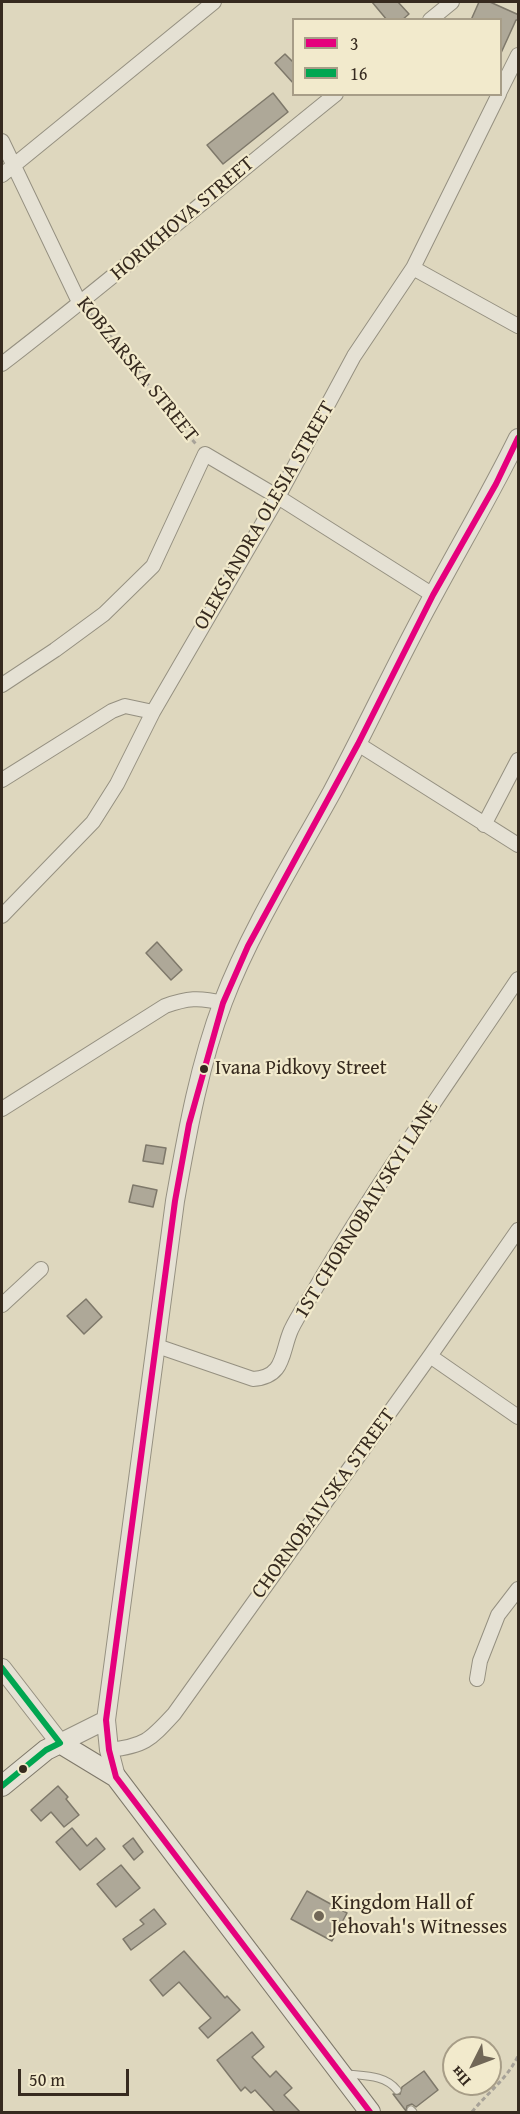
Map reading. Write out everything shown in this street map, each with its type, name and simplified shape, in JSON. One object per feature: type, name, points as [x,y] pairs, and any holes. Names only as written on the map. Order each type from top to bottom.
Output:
[{"type":"main road","points":[[2,1786],[38,1756],[60,1743],[116,1777],[370,2112]]},
{"type":"street","points":[[7,170],[214,2]]},
{"type":"street","points":[[432,18],[452,2]]},
{"type":"street","name":"OLEKSANDRA OLESIA STREET","points":[[502,89],[519,55]]},
{"type":"street","name":"HORIKHOVA STREET","points":[[2,364],[80,304],[334,96]]},
{"type":"street","name":"OLEKSANDRA OLESIA STREET","points":[[2,916],[93,822],[117,784],[153,712],[278,497],[354,356],[413,268],[499,96]]},
{"type":"street","name":"KOBZARSKA STREET","points":[[2,141],[7,170],[80,304]]},
{"type":"street","points":[[413,268],[519,326]]},
{"type":"street","points":[[116,1777],[105,1720],[175,1201],[189,1124],[223,1003],[248,946],[358,744],[433,595],[496,484],[519,438]]},
{"type":"street","points":[[2,685],[104,614],[153,566],[205,454]]},
{"type":"street","name":"KOBZARSKA STREET","points":[[205,454],[278,497],[433,595]]},
{"type":"street","points":[[2,780],[112,711],[125,706],[153,712]]},
{"type":"street","points":[[358,744],[519,845]]},
{"type":"street","points":[[484,825],[519,760]]},
{"type":"street","name":"1ST CHORNOBAIVSKYI LANE","points":[[157,1346],[253,1379],[265,1378],[275,1370],[282,1360],[290,1331],[345,1236],[519,979]]},
{"type":"street","points":[[2,1109],[165,1006],[185,999],[206,998],[223,1003]]},
{"type":"street","name":"CHORNOBAIVSKA STREET","points":[[109,1750],[140,1746],[152,1738],[174,1714],[519,1230]]},
{"type":"street","points":[[2,1305],[41,1269]]},
{"type":"street","points":[[430,1356],[519,1418]]},
{"type":"street","points":[[477,1679],[480,1661],[498,1615],[519,1589]]},
{"type":"street","points":[[2,1668],[60,1743],[105,1720]]},
{"type":"lane","points":[[341,2074],[380,2078],[390,2082],[397,2090]]},
{"type":"path","name":"KOBZARSKA STREET","points":[[80,304],[126,354],[164,409],[205,454]]},
{"type":"path","points":[[472,2112],[495,2090],[519,2056]]},
{"type":"building","points":[[372,2],[398,2],[409,14],[404,18],[385,18]]},
{"type":"building","points":[[479,2],[490,2],[519,15],[519,20],[516,20],[502,51],[502,18],[472,18]]},
{"type":"building","points":[[285,54],[292,61],[292,82],[275,63]]},
{"type":"building","points":[[273,93],[288,112],[223,164],[207,145]]},
{"type":"building","points":[[157,942],[182,970],[171,980],[146,953]]},
{"type":"building","points":[[146,1145],[166,1148],[163,1164],[143,1161]]},
{"type":"building","points":[[133,1185],[157,1190],[153,1207],[129,1202]]},
{"type":"building","points":[[86,1299],[102,1317],[84,1334],[67,1316]]},
{"type":"building","points":[[58,1786],[79,1815],[64,1827],[51,1812],[41,1821],[31,1810]]},
{"type":"building","points":[[72,1828],[87,1846],[96,1838],[105,1849],[80,1870],[56,1842]]},
{"type":"building","points":[[133,1838],[143,1852],[134,1860],[123,1846]]},
{"type":"building","points":[[121,1865],[140,1888],[116,1907],[97,1884]]},
{"type":"building","name":"Kingdom Hall of Jehovah's Witnesses","points":[[307,1891],[347,1913],[332,1941],[291,1919]]},
{"type":"building","points":[[154,1909],[166,1924],[131,1950],[123,1939],[144,1924],[140,1920]]},
{"type":"building","points":[[184,1951],[225,1998],[227,1996],[240,2010],[208,2038],[199,2028],[211,2018],[179,1982],[163,1996],[150,1980]]},
{"type":"building","points":[[252,2032],[264,2047],[252,2057],[270,2077],[276,2071],[292,2088],[284,2095],[300,2112],[275,2112],[255,2090],[251,2093],[245,2087],[241,2091],[217,2060]]},
{"type":"building","points":[[424,2071],[438,2090],[416,2107],[412,2104],[407,2106],[406,2111],[393,2094],[400,2094],[402,2087]]},
{"type":"transit line","name":"3","points":[[370,2112],[116,1777],[109,1750],[106,1720],[175,1201],[189,1124],[223,1003],[248,946],[358,744],[433,595],[496,484],[518,438]]},
{"type":"transit line","name":"16","points":[[2,1668],[60,1743]]},
{"type":"transit line","name":"16","points":[[2,1786],[46,1750],[60,1743]]},
{"type":"place","name":"Ivana Pidkovy Street","points":[[204,1069]]},
{"type":"place","name":"Kingdom Hall of Jehovah's Witnesses","points":[[319,1916]]}]
